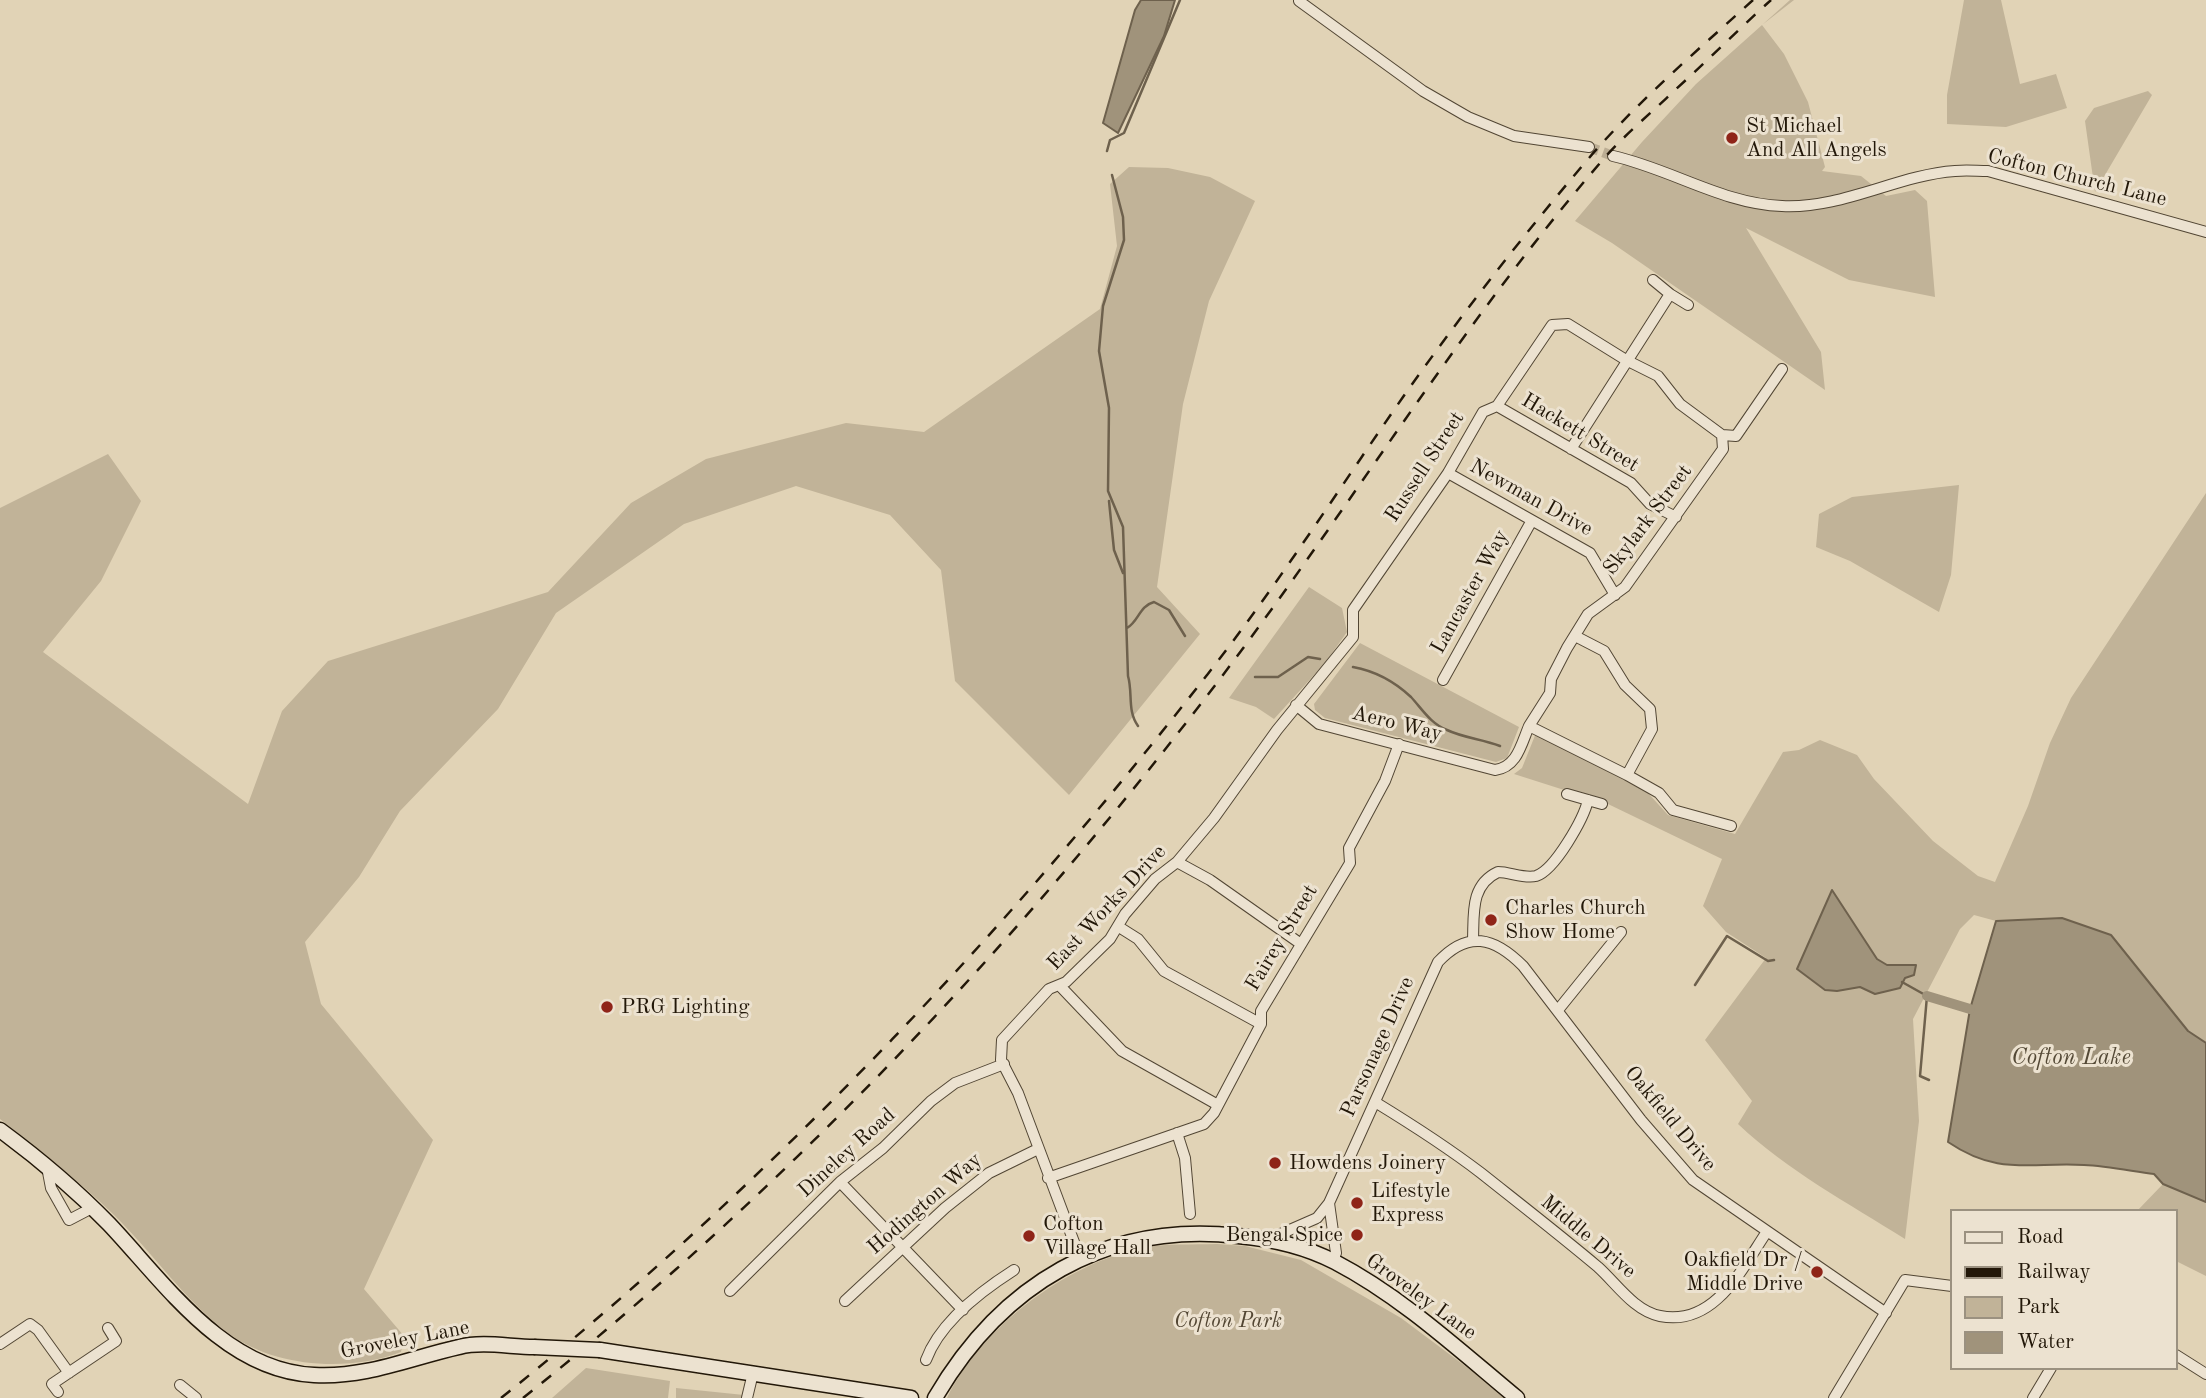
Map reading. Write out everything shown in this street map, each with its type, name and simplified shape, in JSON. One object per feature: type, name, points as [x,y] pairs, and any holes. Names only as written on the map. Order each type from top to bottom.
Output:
[{"type":"main road","name":"Groveley Lane","points":[[0,1130],[47,1167],[92,1208],[167,1289],[218,1336],[270,1364],[310,1375],[344,1376],[372,1372],[463,1346],[600,1350],[911,1398]]},
{"type":"main road","name":"Groveley Lane","points":[[935,1398],[967,1350],[1000,1314],[1038,1282],[1080,1258],[1142,1239],[1198,1233],[1269,1239],[1333,1261],[1369,1281],[1408,1309],[1517,1398]]},
{"type":"street","points":[[1299,1],[1423,91],[1468,117],[1514,136],[1589,148]]},
{"type":"street","name":"Cofton Church Lane","points":[[1613,156],[1644,163],[1727,197],[1783,206],[1865,194],[1932,175],[1956,171],[1988,171],[2206,232]]},
{"type":"street","points":[[1653,280],[1688,305]]},
{"type":"street","points":[[1571,449],[1670,294]]},
{"type":"street","name":"Russell Street","points":[[1296,705],[1319,681],[1353,637],[1353,610],[1447,473],[1483,412],[1497,406],[1552,325],[1568,324],[1626,360]]},
{"type":"street","points":[[1626,360],[1658,376],[1680,404],[1722,435],[1736,436],[1782,369]]},
{"type":"street","name":"Hackett Street","points":[[1497,406],[1631,483],[1650,504],[1676,517]]},
{"type":"street","name":"Skylark Street","points":[[1495,770],[1507,768],[1513,763],[1529,726],[1550,693],[1551,679],[1575,636],[1594,608],[1625,587],[1721,456],[1722,435]]},
{"type":"street","name":"Newman Drive","points":[[1447,473],[1590,553],[1615,595]]},
{"type":"street","name":"Lancaster Way","points":[[1443,680],[1531,522]]},
{"type":"street","points":[[1575,636],[1604,651],[1625,685],[1650,709],[1652,730],[1627,775]]},
{"type":"street","name":"Aero Way","points":[[1296,705],[1319,724],[1495,770]]},
{"type":"street","name":"East Works Drive","points":[[1080,1258],[1000,1052],[1008,1030],[1049,989],[1061,987],[1119,927],[1125,914],[1155,879],[1178,862],[1239,787],[1246,769],[1296,705]]},
{"type":"street","points":[[1529,726],[1659,793],[1673,810],[1731,826]]},
{"type":"street","name":"Fairey Street","points":[[1048,1178],[1204,1124],[1219,1105],[1261,1024],[1261,1011],[1350,863],[1349,848],[1385,781],[1399,744]]},
{"type":"street","points":[[1567,794],[1602,804]]},
{"type":"street","points":[[1473,940],[1475,896],[1479,888],[1498,872],[1526,876],[1538,875],[1547,868],[1584,818],[1588,800]]},
{"type":"street","points":[[1178,862],[1210,880],[1301,944]]},
{"type":"street","points":[[1119,927],[1138,939],[1164,971],[1261,1024]]},
{"type":"street","points":[[1559,1010],[1620,932]]},
{"type":"street","name":"Parsonage Drive","points":[[1269,1239],[1317,1218],[1329,1203],[1431,975],[1450,949],[1473,940]]},
{"type":"street","name":"Oakfield Drive","points":[[1473,940],[1490,942],[1508,951],[1559,1010],[1641,1120],[1693,1180],[1766,1233],[1886,1312]]},
{"type":"street","points":[[1061,987],[1122,1051],[1219,1105]]},
{"type":"street","name":"Dineley Road","points":[[730,1291],[840,1182],[947,1089],[1004,1064]]},
{"type":"street","name":"Middle Drive","points":[[1375,1102],[1425,1133],[1480,1173],[1599,1268],[1639,1306],[1660,1316],[1696,1312],[1714,1303],[1728,1289],[1766,1233]]},
{"type":"street","points":[[1177,1133],[1185,1158],[1190,1214]]},
{"type":"street","name":"Hodington Way","points":[[845,1301],[902,1247],[998,1167],[1038,1149]]},
{"type":"street","points":[[47,1167],[51,1188],[69,1220],[92,1208]]},
{"type":"street","points":[[840,1182],[963,1310]]},
{"type":"street","name":"Parsonage Drive","points":[[1329,1203],[1330,1228],[1336,1253],[1333,1261]]},
{"type":"street","points":[[1307,1224],[1330,1228]]},
{"type":"street","points":[[926,1360],[932,1343],[963,1310],[1014,1270]]},
{"type":"street","points":[[1834,1398],[1906,1280],[1951,1286]]},
{"type":"street","points":[[0,1343],[30,1324],[38,1329],[69,1373]]},
{"type":"street","points":[[58,1392],[52,1384],[116,1340],[107,1328]]},
{"type":"street","points":[[2178,1356],[2206,1374]]},
{"type":"street","points":[[2033,1398],[2050,1370]]},
{"type":"street","points":[[747,1398],[753,1373]]},
{"type":"street","points":[[180,1385],[196,1398]]},
{"type":"green space","points":[[1790,0],[1794,0],[1762,25]]},
{"type":"green space","points":[[1964,0],[2001,0],[2020,84],[2056,74],[2067,108],[2006,127],[1947,124],[1947,95]]},
{"type":"green space","points":[[1762,25],[1784,54],[1808,102],[1825,167],[1822,171],[1861,176],[1886,196],[1915,190],[1927,201],[1935,297],[1849,280],[1746,228],[1821,352],[1825,390],[1612,243],[1575,221],[1696,84]]},
{"type":"green space","points":[[2148,91],[2152,95],[2095,192],[2085,121],[2094,108]]},
{"type":"green space","points":[[1129,167],[1168,168],[1210,177],[1255,201],[1209,301],[1183,404],[1157,587],[1200,634],[1069,795],[955,681],[941,570],[890,515],[796,486],[684,524],[556,613],[498,709],[400,811],[359,877],[305,942],[321,1004],[433,1140],[364,1289],[404,1336],[401,1352],[359,1362],[313,1363],[268,1354],[247,1345],[228,1333],[197,1306],[100,1202],[0,1119],[0,508],[108,454],[141,501],[101,581],[43,652],[248,804],[282,711],[328,661],[548,592],[631,503],[706,459],[846,423],[924,432],[1100,309],[1117,246],[1110,184]]},
{"type":"green space","points":[[1959,485],[1951,575],[1939,612],[1850,561],[1816,547],[1819,514],[1852,497]]},
{"type":"green space","points":[[2206,493],[2206,1043],[2188,1031],[2062,918],[1996,921],[1974,915],[1960,929],[1913,1019],[1919,1121],[1905,1239],[1798,1172],[1738,1124],[1752,1101],[1705,1040],[1766,958],[1726,932],[1703,906],[1722,859],[1608,804],[1514,774],[1522,768],[1536,733],[1648,793],[1668,815],[1735,834],[1783,752],[1799,750],[1820,740],[1857,755],[1874,779],[1933,841],[1978,876],[1995,882],[2028,806],[2050,743],[2071,698]]},
{"type":"green space","points":[[1309,587],[1342,608],[1347,632],[1325,663],[1274,719],[1256,707],[1229,698]]},
{"type":"green space","points":[[1360,643],[1519,727],[1507,758],[1496,762],[1325,718],[1315,710],[1314,704]]},
{"type":"green space","points":[[2163,1184],[2206,1202],[2206,1276],[2178,1262],[2178,1209],[2139,1209]]},
{"type":"green space","name":"Cofton Park","points":[[1217,1244],[1245,1246],[1301,1260],[1401,1318],[1508,1398],[947,1398],[981,1347],[1003,1324],[1055,1284],[1112,1256],[1141,1248]]},
{"type":"green space","points":[[586,1368],[670,1381],[668,1398],[552,1398]]},
{"type":"green space","points":[[676,1388],[744,1395],[744,1398],[676,1398]]},
{"type":"water","points":[[1141,0],[1175,0],[1164,36],[1118,133],[1103,123],[1135,10]]},
{"type":"water","points":[[1832,890],[1877,959],[1887,965],[1916,965],[1914,975],[1905,978],[1900,988],[1875,994],[1860,987],[1825,990],[1797,969]]},
{"type":"water","name":"Cofton Lake","points":[[2062,918],[2111,935],[2188,1031],[2206,1043],[2206,1202],[2163,1184],[2154,1174],[2093,1166],[1999,1163],[1966,1153],[1948,1142],[1970,1009],[1996,921]]},
{"type":"waterway","points":[[1107,151],[1110,140],[1124,133],[1180,0]]},
{"type":"waterway","points":[[1112,175],[1123,217],[1124,240],[1103,306],[1099,351],[1109,408],[1108,491],[1123,527],[1128,676],[1132,714],[1138,726]]},
{"type":"waterway","points":[[1109,501],[1114,550],[1123,573]]},
{"type":"waterway","points":[[1127,628],[1145,607],[1154,602],[1169,610],[1185,636]]},
{"type":"waterway","points":[[1255,677],[1278,677],[1308,657],[1320,659]]},
{"type":"waterway","points":[[1353,667],[1377,674],[1398,687],[1441,727],[1500,746]]},
{"type":"waterway","points":[[1695,985],[1727,936],[1768,961],[1774,960]]},
{"type":"waterway","points":[[1902,982],[1927,996],[1920,1076],[1929,1080]]},
{"type":"waterway","points":[[1927,996],[1970,1009]]},
{"type":"tunnel","points":[[1589,147],[1613,156]]},
{"type":"railway","points":[[501,1398],[599,1317],[694,1233],[786,1146],[962,965],[1128,774],[1207,675],[1283,572],[1425,366],[1541,216],[1628,116],[1753,0]]},
{"type":"railway","points":[[523,1398],[619,1319],[712,1237],[890,1064],[975,973],[1057,881],[1213,688],[1262,623],[1450,356],[1548,226],[1617,144],[1771,0]]},
{"type":"place","name":"St Michael And All Angels","points":[[1732,138]]},
{"type":"place","name":"Charles Church Show Home","points":[[1491,920]]},
{"type":"place","name":"PRG Lighting","points":[[607,1007]]},
{"type":"place","name":"Howdens Joinery","points":[[1275,1163]]},
{"type":"place","name":"Lifestyle Express","points":[[1357,1203]]},
{"type":"place","name":"Bengal Spice","points":[[1357,1235]]},
{"type":"place","name":"Cofton Village Hall","points":[[1029,1236]]},
{"type":"place","name":"Oakfield Dr / Middle Drive","points":[[1817,1272]]}]
